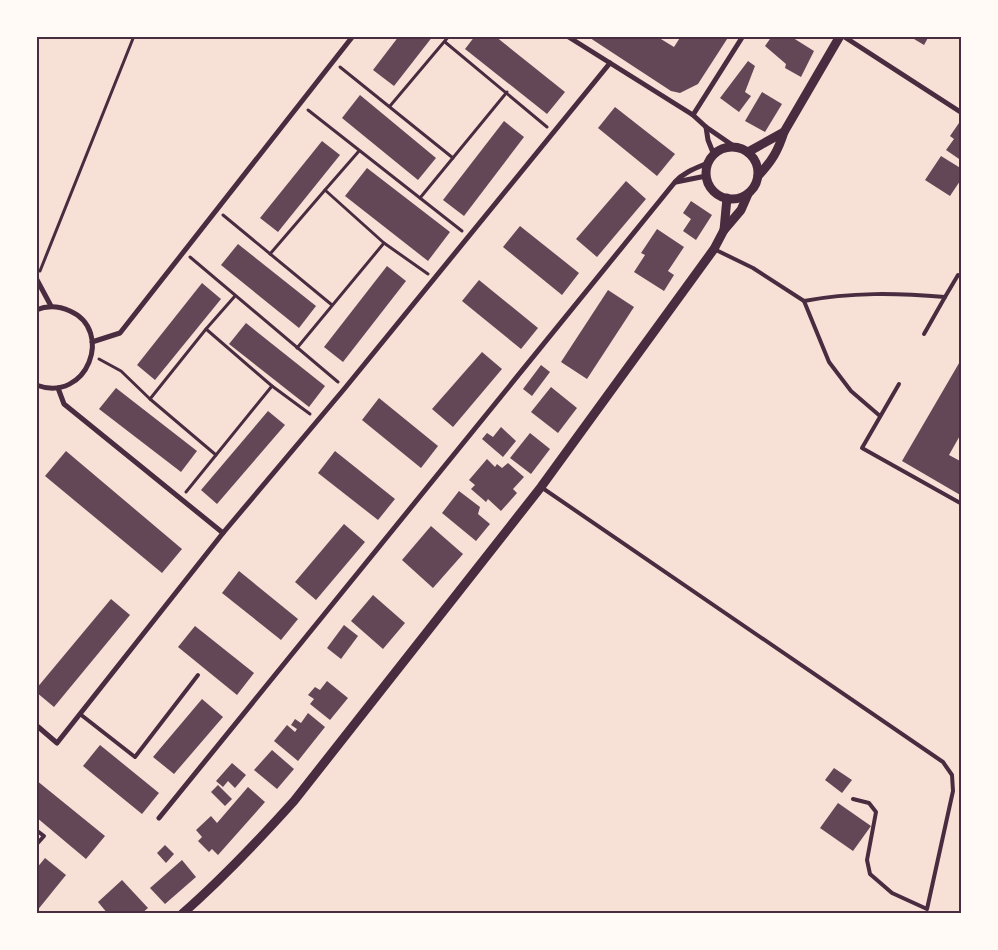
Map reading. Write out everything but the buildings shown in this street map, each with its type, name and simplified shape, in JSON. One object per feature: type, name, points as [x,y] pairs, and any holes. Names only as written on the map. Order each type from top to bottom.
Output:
[{"type":"street","points":[[92,342],[120,333],[354,36]]},
{"type":"street","points":[[567,36],[693,115],[706,127],[735,147],[748,152],[758,167],[758,176]]},
{"type":"street","points":[[693,115],[742,36]]},
{"type":"street","points":[[735,147],[720,150],[708,163],[706,176],[713,191],[719,196],[727,198],[741,198],[753,189],[758,176],[779,148],[784,132],[842,36],[962,113]]},
{"type":"street","points":[[36,725],[57,742],[222,533],[345,388],[610,63]]},
{"type":"street","points":[[706,127],[708,140],[714,155]]},
{"type":"street","points":[[748,152],[784,132]]},
{"type":"street","points":[[159,818],[675,182],[690,171],[708,163]]},
{"type":"street","points":[[675,182],[706,176]]},
{"type":"street","points":[[182,914],[216,885],[294,801],[541,487],[714,249],[724,230],[741,210],[748,194]]},
{"type":"street","points":[[724,230],[727,198]]},
{"type":"street","points":[[36,278],[51,306]]},
{"type":"street","points":[[36,310],[51,306],[74,312],[86,325],[92,342],[92,354],[88,366],[81,377],[70,384],[58,388],[44,388],[36,385]]},
{"type":"street","points":[[58,388],[64,404],[222,533]]},
{"type":"lane","points":[[714,249],[753,268],[804,301],[829,362],[851,392],[880,416]]},
{"type":"lane","points":[[924,334],[958,275],[962,277]]},
{"type":"lane","points":[[804,301],[831,296],[896,293],[944,297]]},
{"type":"lane","points":[[899,384],[862,448],[962,504]]},
{"type":"lane","points":[[541,487],[943,762],[952,775],[953,790],[927,909],[892,893],[870,874],[867,860],[876,812],[869,803],[853,799]]},
{"type":"lane","points":[[80,714],[135,756],[198,675]]},
{"type":"lane","points":[[36,830],[44,836],[36,845]]},
{"type":"path","points":[[36,278],[134,36]]},
{"type":"path","points":[[390,106],[449,36]]},
{"type":"path","points":[[445,42],[554,132]]},
{"type":"path","points":[[333,62],[453,158]]},
{"type":"path","points":[[420,198],[506,92]]},
{"type":"path","points":[[300,104],[468,236]]},
{"type":"path","points":[[270,254],[359,150]]},
{"type":"path","points":[[326,190],[384,243],[434,278]]},
{"type":"path","points":[[216,210],[332,305]]},
{"type":"path","points":[[297,348],[384,243]]},
{"type":"path","points":[[184,252],[345,388]]},
{"type":"path","points":[[150,399],[235,296]]},
{"type":"path","points":[[206,329],[272,386],[318,420]]},
{"type":"path","points":[[92,354],[121,371],[150,399],[216,455]]},
{"type":"path","points":[[181,499],[272,386]]}]
